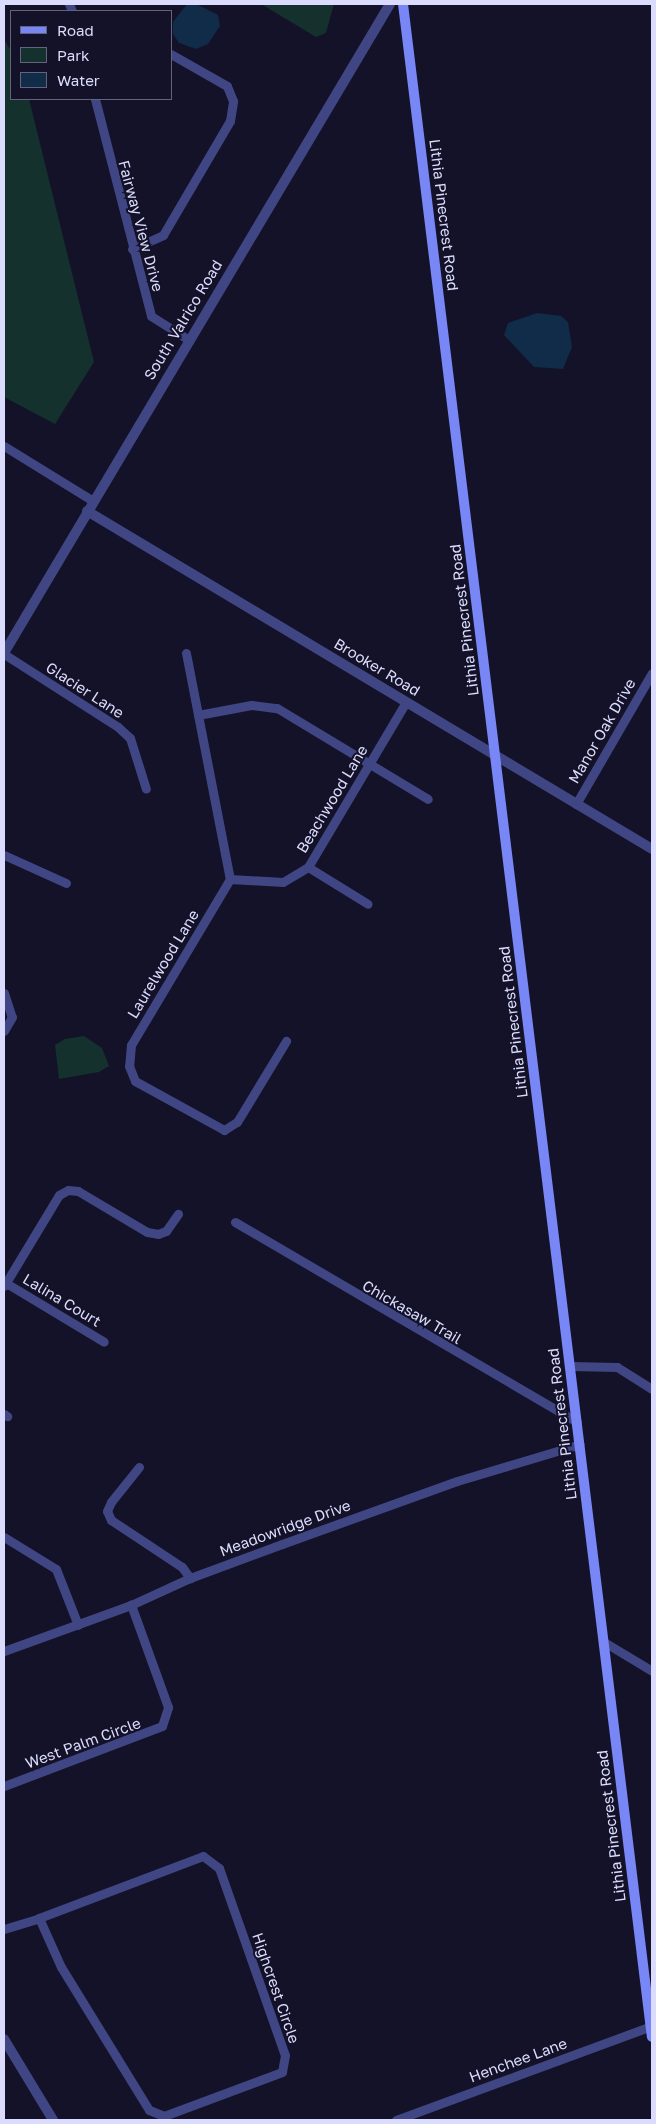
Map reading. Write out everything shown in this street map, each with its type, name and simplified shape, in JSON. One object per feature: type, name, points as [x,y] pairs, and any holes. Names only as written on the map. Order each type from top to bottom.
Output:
[{"type":"main road","name":"Lithia Pinecrest Road","points":[[403,4],[652,2037]]},
{"type":"street","points":[[352,62],[381,4]]},
{"type":"street","name":"South Valrico Road","points":[[4,653],[352,62],[390,4]]},
{"type":"street","points":[[132,249],[163,235],[230,121],[233,100],[227,86],[172,55]]},
{"type":"street","name":"Fairway View Drive","points":[[95,100],[132,249],[151,316],[190,340]]},
{"type":"street","points":[[4,446],[94,501]]},
{"type":"street","name":"Brooker Road","points":[[87,511],[652,849]]},
{"type":"street","name":"Glacier Lane","points":[[4,653],[118,727],[130,738],[146,789]]},
{"type":"street","points":[[186,653],[230,879]]},
{"type":"street","name":"Manor Oak Drive","points":[[576,804],[652,673]]},
{"type":"street","name":"Beachwood Lane","points":[[230,879],[283,882],[308,867],[406,702]]},
{"type":"street","points":[[198,716],[251,705],[277,708],[428,799]]},
{"type":"street","points":[[4,855],[66,883]]},
{"type":"street","points":[[308,867],[368,904]]},
{"type":"street","name":"Laurelwood Lane","points":[[230,879],[131,1045],[127,1056],[130,1071],[135,1081],[224,1130],[237,1122],[286,1040]]},
{"type":"street","points":[[4,993],[12,1017],[4,1031]]},
{"type":"street","points":[[5,1284],[59,1195],[68,1190],[78,1191],[147,1232],[166,1231],[178,1214]]},
{"type":"street","name":"Chickasaw Trail","points":[[235,1222],[577,1422]]},
{"type":"street","name":"Lalina Court","points":[[5,1284],[104,1342]]},
{"type":"street","points":[[570,1366],[617,1368],[652,1389]]},
{"type":"street","name":"Meadowridge Drive","points":[[4,1651],[131,1605],[190,1578],[457,1481],[580,1444]]},
{"type":"street","points":[[139,1467],[111,1502],[107,1511],[111,1520],[182,1567],[190,1578]]},
{"type":"street","points":[[4,1538],[56,1568],[78,1625]]},
{"type":"street","name":"West Palm Circle","points":[[4,1786],[162,1726],[168,1707],[131,1605]]},
{"type":"street","points":[[604,1642],[652,1670]]},
{"type":"street","name":"Highcrest Circle","points":[[4,1929],[39,1918],[203,1856],[219,1868],[285,2056],[282,2072],[164,2116],[149,2110],[61,1968],[39,1918]]},
{"type":"street","name":"Henchee Lane","points":[[396,2120],[651,2026]]},
{"type":"street","points":[[4,2039],[53,2120]]},
{"type":"green space","points":[[261,4],[334,4],[326,33],[316,37]]},
{"type":"green space","points":[[4,39],[10,49],[10,100],[29,100],[94,362],[55,424],[4,397]]},
{"type":"green space","points":[[84,1036],[102,1048],[109,1066],[99,1072],[59,1079],[55,1045],[65,1039]]},
{"type":"water","points":[[187,4],[196,4],[218,15],[220,26],[208,44],[196,49],[179,43],[173,34],[173,22]]},
{"type":"water","points":[[537,313],[561,316],[568,322],[572,347],[563,369],[534,367],[504,335],[508,323]]}]
